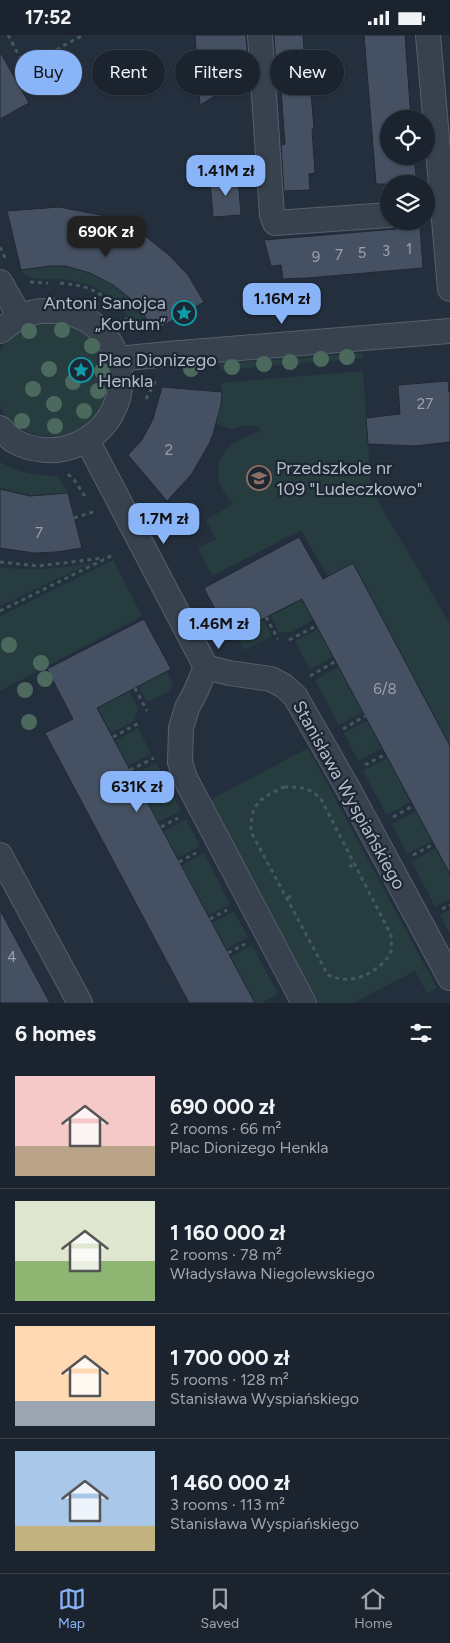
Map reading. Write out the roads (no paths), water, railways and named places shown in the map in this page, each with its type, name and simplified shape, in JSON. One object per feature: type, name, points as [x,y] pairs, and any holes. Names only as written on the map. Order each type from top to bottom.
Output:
[{"type":"street","points":[[260,35],[272,215],[275,223],[380,216]]},
{"type":"street","points":[[428,35],[434,175]]},
{"type":"street","points":[[435,211],[450,289]]},
{"type":"street","points":[[0,282],[20,317]]},
{"type":"street","points":[[0,331],[20,317],[43,310],[67,312],[90,321],[107,338],[118,359],[121,378],[119,396],[113,414],[102,429],[87,440],[64,449],[38,450],[14,441],[0,428]]},
{"type":"street","points":[[118,359],[450,331]]},
{"type":"street","points":[[87,440],[206,667],[187,708],[181,728],[180,762],[185,778],[304,1003]]},
{"type":"street","name":"Stanisława Wyspiańskiego","points":[[206,667],[229,673],[271,679],[284,686],[295,696],[346,785],[450,978]]},
{"type":"street","points":[[0,855],[80,1003]]},
{"type":"place","name":"Antoni Sanojca „Kortum”","points":[[184,313]]},
{"type":"place","name":"Plac Dionizego Henkla","points":[[81,370]]},
{"type":"place","name":"Przedszkole nr 109 \"Ludeczkowo\"","points":[[259,478]]}]
